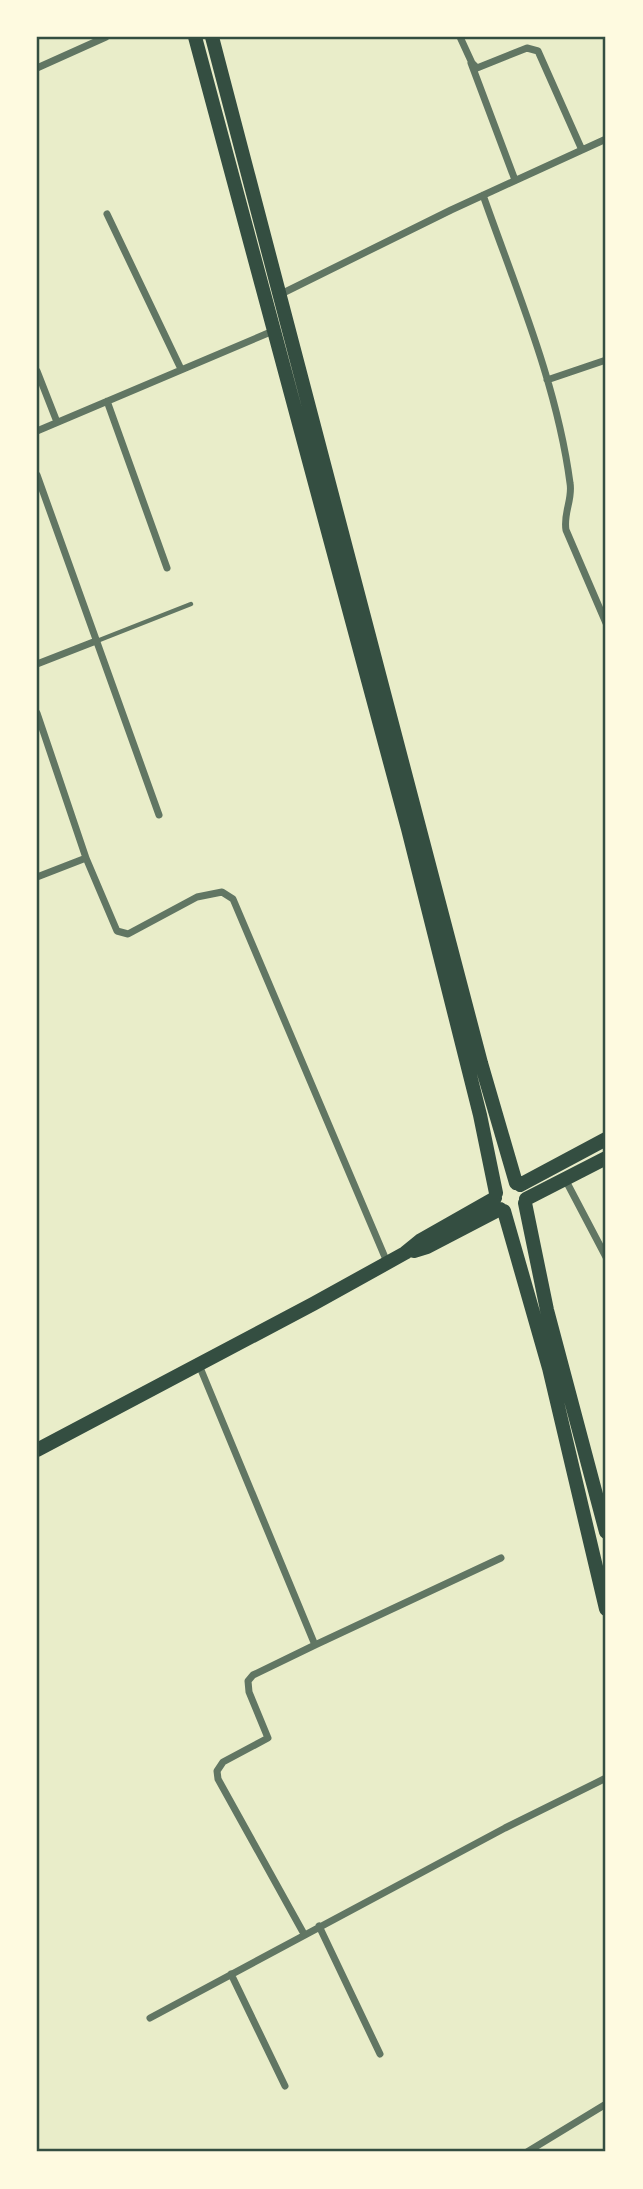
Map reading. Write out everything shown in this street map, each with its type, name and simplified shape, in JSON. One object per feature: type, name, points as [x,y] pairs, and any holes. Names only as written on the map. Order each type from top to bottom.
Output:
[{"type":"main road","points":[[195,37],[474,1065],[522,1193],[606,1609]]},
{"type":"main road","points":[[212,37],[281,294],[474,1065],[499,1203],[603,1508],[606,1532]]},
{"type":"main road","points":[[37,1450],[387,1263],[421,1240],[499,1203],[518,1211],[522,1193],[606,1139]]},
{"type":"main road","points":[[499,1203],[504,1184],[522,1193],[565,1179],[606,1158]]},
{"type":"street","points":[[37,68],[106,37]]},
{"type":"street","points":[[460,37],[515,180]]},
{"type":"street","points":[[470,60],[477,68],[527,48],[538,51],[582,150]]},
{"type":"street","points":[[281,294],[483,195],[606,139]]},
{"type":"street","points":[[483,195],[547,380],[571,486],[564,519],[566,530],[606,623]]},
{"type":"street","points":[[107,214],[181,369]]},
{"type":"street","points":[[37,431],[273,331]]},
{"type":"street","points":[[547,380],[606,360]]},
{"type":"street","points":[[37,371],[57,422]]},
{"type":"street","points":[[107,401],[167,568]]},
{"type":"street","points":[[37,475],[159,815]]},
{"type":"street","points":[[37,664],[96,641]]},
{"type":"street","points":[[37,713],[86,858],[117,931],[128,934],[197,897],[222,892],[233,899],[387,1263]]},
{"type":"street","points":[[37,877],[86,858]]},
{"type":"street","points":[[565,1179],[606,1257]]},
{"type":"street","points":[[198,1364],[315,1645]]},
{"type":"street","points":[[303,1934],[218,1779],[217,1771],[223,1762],[268,1738],[248,1692],[248,1681],[253,1675],[500,1558]]},
{"type":"street","points":[[150,2018],[318,1926],[606,1778]]},
{"type":"street","points":[[318,1926],[380,2054]]},
{"type":"street","points":[[231,1973],[285,2087]]},
{"type":"street","points":[[527,2152],[606,2104]]},
{"type":"lane","points":[[96,641],[191,604]]}]
